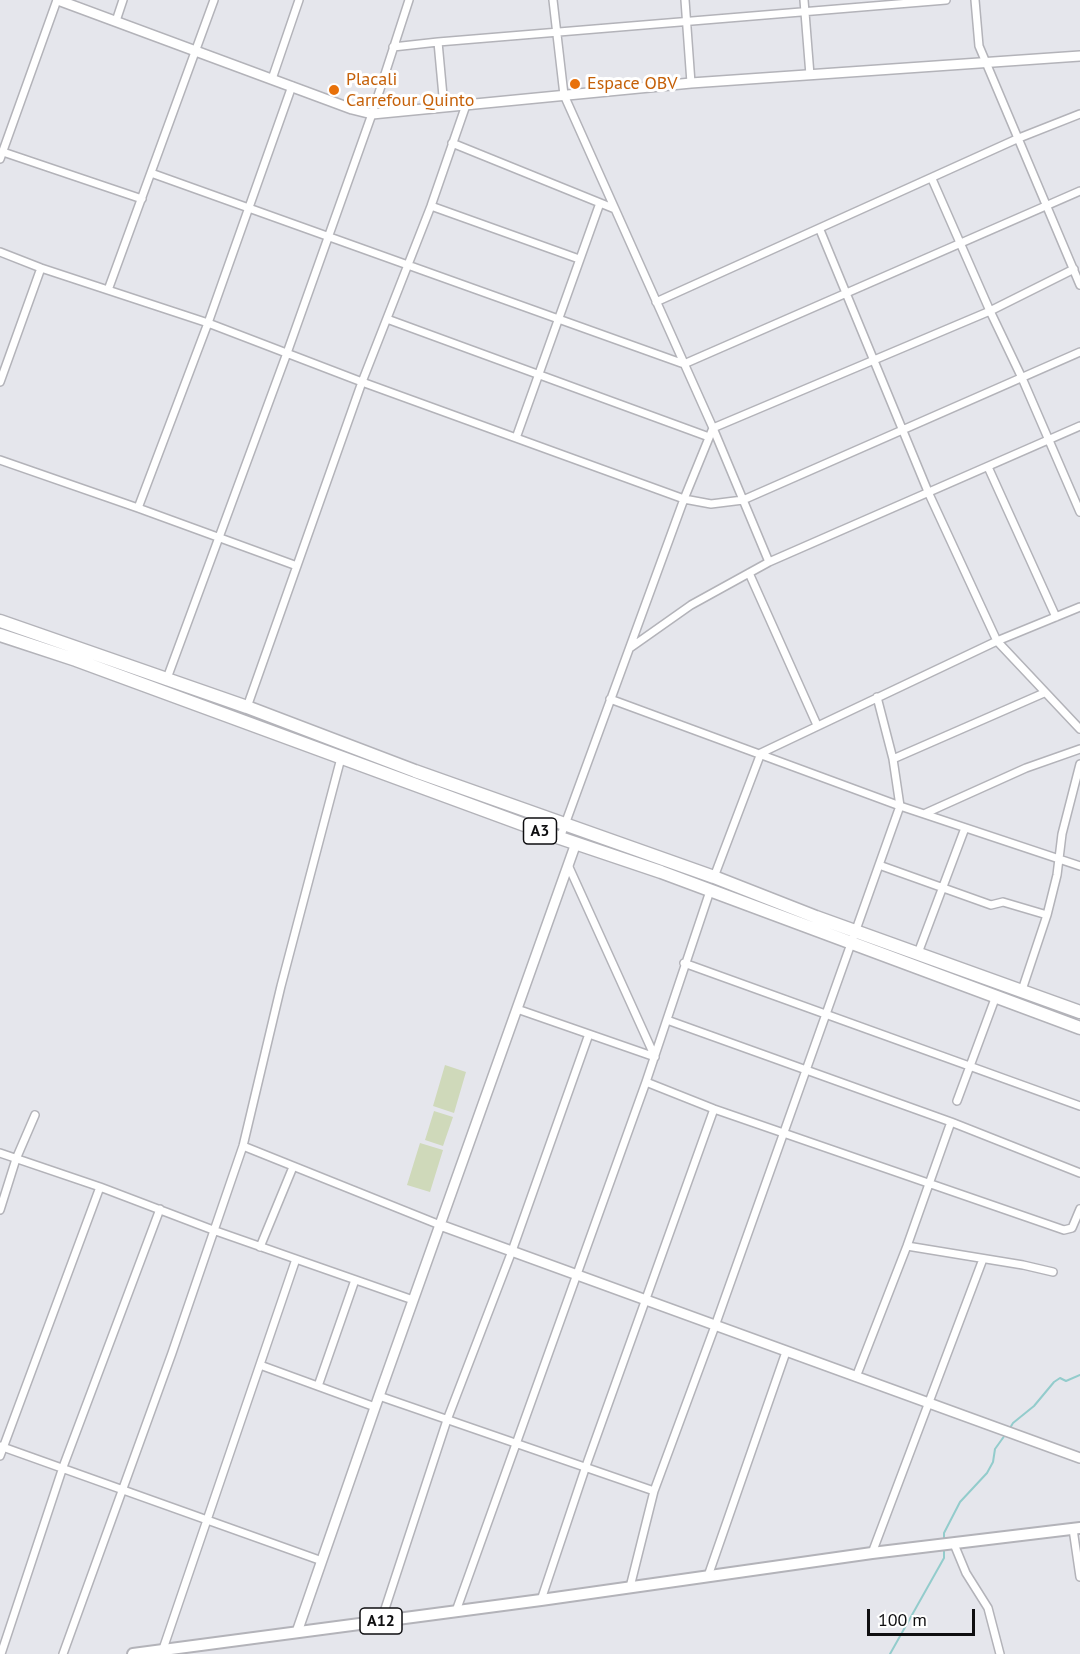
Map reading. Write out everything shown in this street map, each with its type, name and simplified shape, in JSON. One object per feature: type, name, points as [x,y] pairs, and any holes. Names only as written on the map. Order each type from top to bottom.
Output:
[{"type":"highway","name":"A3","points":[[3,621],[247,706],[415,771],[714,877],[1080,1012]]},
{"type":"highway","name":"A3","points":[[1,639],[76,660],[1080,1028]]},
{"type":"main road","name":"A12","points":[[133,1654],[872,1553],[1076,1529]]},
{"type":"street","points":[[0,159],[58,0],[352,109],[372,114],[691,83],[1080,56]]},
{"type":"street","points":[[116,21],[123,0]]},
{"type":"street","points":[[108,290],[214,0]]},
{"type":"street","points":[[272,79],[299,0]]},
{"type":"street","points":[[162,692],[287,353],[372,114],[409,0]]},
{"type":"street","points":[[553,0],[564,95],[713,428],[769,562]]},
{"type":"street","points":[[685,0],[691,83]]},
{"type":"street","points":[[804,0],[810,75]]},
{"type":"street","points":[[393,47],[946,0]]},
{"type":"street","points":[[975,0],[979,46],[1079,280]]},
{"type":"street","points":[[438,42],[444,107]]},
{"type":"street","points":[[138,508],[208,323],[292,86]]},
{"type":"street","points":[[247,706],[362,382],[408,265],[466,105]]},
{"type":"street","points":[[656,302],[820,230],[1019,138],[1080,114]]},
{"type":"street","points":[[0,133],[9,135]]},
{"type":"street","points":[[452,143],[615,209]]},
{"type":"street","points":[[3,152],[142,199]]},
{"type":"street","points":[[151,173],[684,364],[1080,191]]},
{"type":"street","points":[[932,179],[1080,512]]},
{"type":"street","points":[[516,438],[600,203]]},
{"type":"street","points":[[430,206],[579,259]]},
{"type":"street","points":[[820,230],[929,494],[997,641],[1080,729]]},
{"type":"street","points":[[0,252],[41,268],[208,323],[362,382],[684,499],[711,504],[743,500],[1080,352]]},
{"type":"street","points":[[0,382],[41,268]]},
{"type":"street","points":[[560,838],[684,499],[713,428],[990,311],[1074,268]]},
{"type":"street","points":[[387,319],[709,437]]},
{"type":"street","points":[[630,648],[691,605],[769,562],[929,494],[1080,426]]},
{"type":"street","points":[[0,460],[297,566]]},
{"type":"street","points":[[988,467],[1056,617]]},
{"type":"street","points":[[749,573],[818,725]]},
{"type":"street","points":[[714,877],[760,753],[997,641],[1080,607]]},
{"type":"street","points":[[1,639],[3,621]]},
{"type":"street","points":[[893,759],[1044,693]]},
{"type":"street","points":[[630,1587],[654,1491],[900,806],[893,759],[877,697]]},
{"type":"street","points":[[610,699],[900,806],[1080,866]]},
{"type":"street","points":[[926,813],[1026,768],[1080,749]]},
{"type":"street","points":[[63,1654],[172,1353],[243,1146],[281,986],[341,758]]},
{"type":"street","points":[[1022,990],[1047,915],[1062,834],[1080,764]]},
{"type":"street","points":[[918,953],[965,828]]},
{"type":"street","points":[[297,1632],[576,843]]},
{"type":"street","points":[[568,865],[655,1057]]},
{"type":"street","points":[[879,865],[991,905],[1004,902],[1047,915]]},
{"type":"street","points":[[456,1611],[514,1443],[655,1057],[684,963],[710,891]]},
{"type":"street","points":[[684,963],[1080,1106]]},
{"type":"street","points":[[957,1101],[996,996]]},
{"type":"street","points":[[517,1009],[655,1057]]},
{"type":"street","points":[[667,1020],[951,1122],[1080,1173]]},
{"type":"street","points":[[381,1621],[447,1420],[512,1251],[590,1034]]},
{"type":"street","points":[[646,1082],[714,1109],[1064,1230],[1072,1228],[1080,1209]]},
{"type":"street","points":[[541,1600],[585,1467],[714,1109]]},
{"type":"street","points":[[0,1210],[16,1159],[36,1115]]},
{"type":"street","points":[[856,1377],[907,1246],[951,1122]]},
{"type":"street","points":[[243,1146],[440,1226],[1080,1458]]},
{"type":"street","points":[[0,1153],[413,1300]]},
{"type":"street","points":[[260,1247],[292,1167]]},
{"type":"street","points":[[0,1456],[100,1187]]},
{"type":"street","points":[[0,1654],[63,1467],[160,1209]]},
{"type":"street","points":[[907,1246],[1053,1272]]},
{"type":"street","points":[[163,1649],[296,1259]]},
{"type":"street","points":[[872,1553],[983,1259]]},
{"type":"street","points":[[318,1386],[355,1280]]},
{"type":"street","points":[[708,1576],[786,1352]]},
{"type":"street","points":[[260,1365],[375,1407]]},
{"type":"street","points":[[379,1396],[654,1491]]},
{"type":"street","points":[[2,1446],[322,1561]]},
{"type":"street","points":[[1076,1529],[1080,1577]]},
{"type":"street","points":[[954,1544],[966,1573],[988,1608],[1000,1654]]},
{"type":"green space","points":[[445,1065],[466,1072],[454,1113],[433,1106]]},
{"type":"green space","points":[[434,1111],[453,1117],[443,1146],[425,1140]]},
{"type":"green space","points":[[420,1143],[443,1150],[430,1192],[407,1185]]},
{"type":"waterway","points":[[1010,1428],[1034,1406],[1054,1382],[1060,1378],[1066,1381],[1080,1375]]},
{"type":"waterway","points":[[944,1542],[944,1533],[960,1502],[987,1473],[993,1462],[995,1449],[1005,1435]]},
{"type":"waterway","points":[[890,1654],[944,1558],[944,1548]]},
{"type":"place","name":"Espace OBV","points":[[575,84]]},
{"type":"place","name":"Placali Carrefour Quinto","points":[[334,90]]}]
